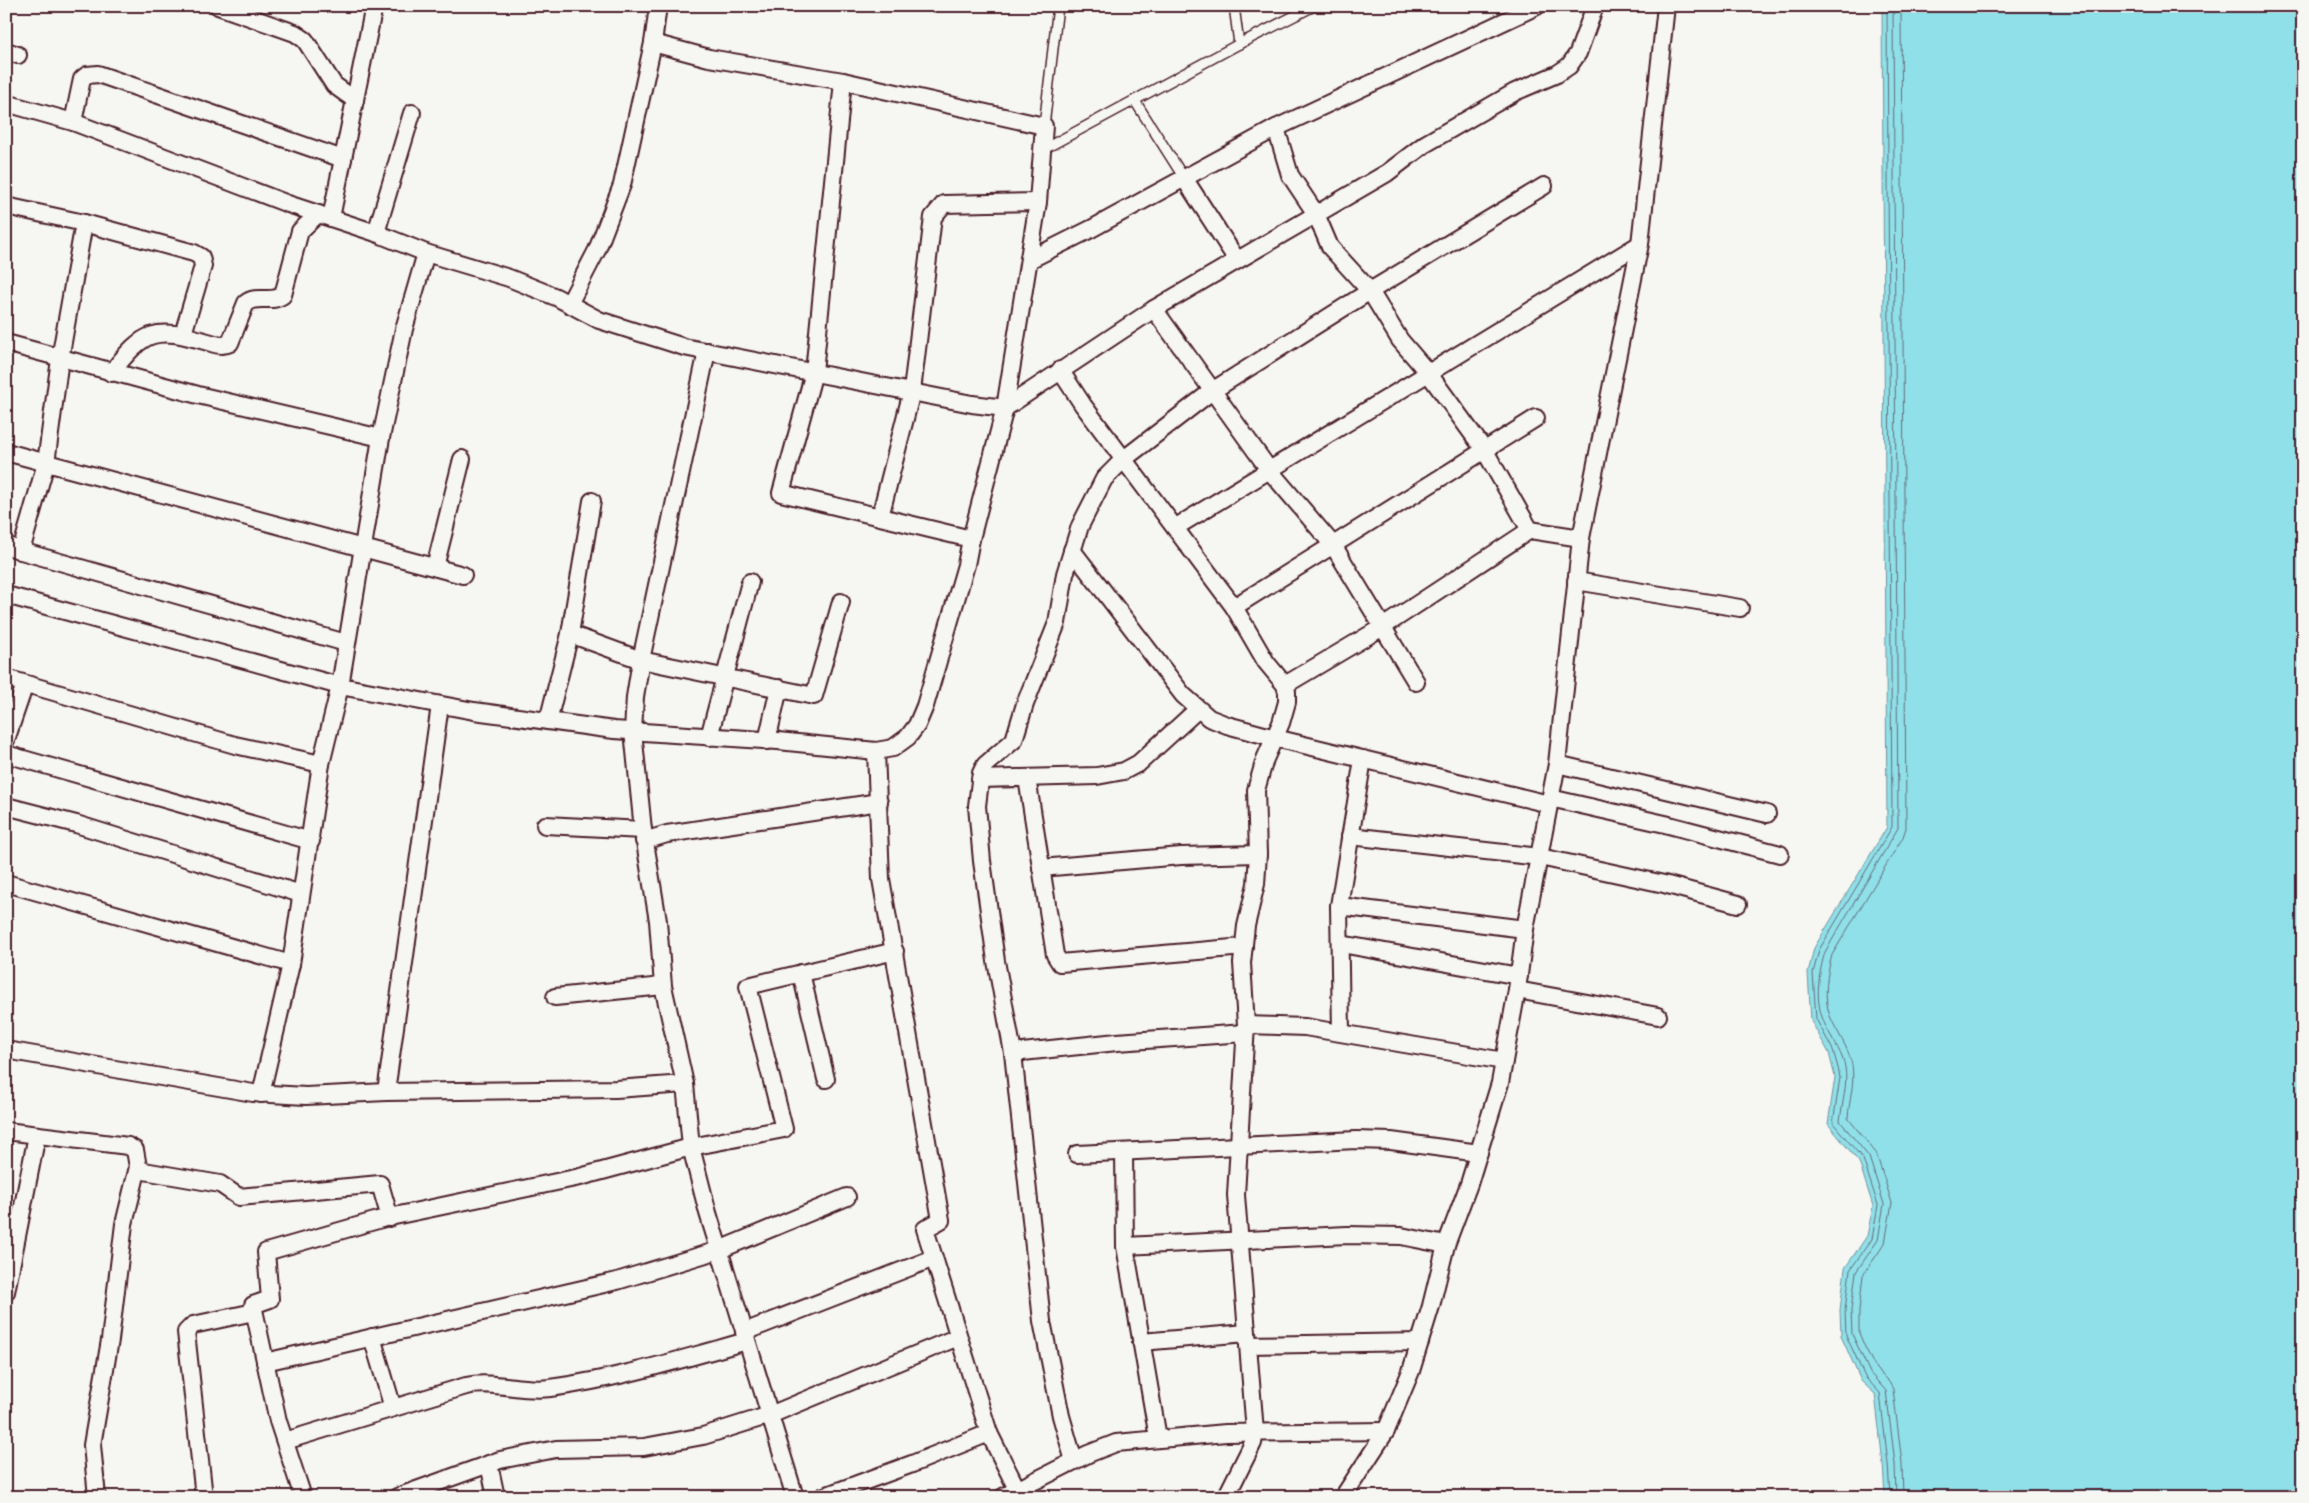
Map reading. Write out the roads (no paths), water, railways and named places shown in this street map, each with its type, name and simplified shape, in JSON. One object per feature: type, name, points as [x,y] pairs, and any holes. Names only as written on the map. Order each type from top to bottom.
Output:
[{"type":"street","points":[[218,6],[295,33],[305,40],[334,85],[355,100]]},
{"type":"street","points":[[111,373],[130,348],[144,338],[164,332],[183,334],[220,345],[230,343],[246,303],[254,299],[277,299],[283,294],[300,232],[324,216],[343,159],[374,6]]},
{"type":"street","points":[[570,304],[597,250],[622,185],[653,44],[658,6]]},
{"type":"street","points":[[1029,260],[1092,229],[1276,128],[1535,6]]},
{"type":"street","points":[[6,103],[73,122],[426,253],[509,278],[570,304],[599,320],[684,347],[972,404],[1005,408],[1154,309],[1387,173],[1425,144],[1507,96],[1557,74],[1569,66],[1578,53],[1595,6]]},
{"type":"street","points":[[1343,1497],[1386,1431],[1411,1371],[1446,1245],[1479,1153],[1500,1083],[1518,983],[1525,929],[1557,764],[1581,538],[1640,244],[1666,6]]},
{"type":"street","points":[[6,595],[340,686],[440,705],[633,731],[767,741],[876,752],[893,748],[908,737],[917,725],[925,706],[966,566],[971,539],[1005,408],[1019,311],[1038,202],[1044,126],[843,81],[709,58],[653,44]]},
{"type":"street","points":[[73,122],[82,79],[87,75],[98,74],[343,159]]},
{"type":"street","points":[[843,81],[814,372],[781,493],[971,539]]},
{"type":"street","points":[[376,233],[412,113]]},
{"type":"street","points":[[1276,128],[1290,175],[1316,214],[1330,248],[1370,291],[1400,340],[1429,374],[1485,451],[1530,530]]},
{"type":"street","points":[[1184,178],[1237,260]]},
{"type":"street","points":[[1074,1461],[1062,1416],[1042,1322],[1014,1053],[996,960],[982,861],[977,806],[980,779],[984,765],[1014,740],[1025,704],[1057,623],[1065,574],[1080,526],[1104,479],[1124,459],[1212,391],[1370,291],[1544,186]]},
{"type":"street","points":[[880,517],[912,391],[933,217],[944,204],[1038,202]]},
{"type":"street","points":[[6,206],[84,223],[194,253],[201,257],[203,266],[183,334]]},
{"type":"street","points":[[84,223],[60,359],[46,463],[13,548],[346,643]]},
{"type":"street","points":[[1176,527],[1640,244]]},
{"type":"street","points":[[262,1094],[291,964],[321,764],[340,686],[381,438],[404,329],[426,253]]},
{"type":"street","points":[[1154,309],[1270,471],[1333,545],[1381,628],[1416,682]]},
{"type":"street","points":[[6,343],[111,373],[381,438]]},
{"type":"street","points":[[707,351],[640,660],[633,731],[644,835],[658,920],[662,986],[685,1084],[691,1147],[719,1250],[795,1497]]},
{"type":"street","points":[[1060,370],[1083,405],[1176,527],[1198,562],[1234,607],[1266,662],[1286,685],[1288,702],[1256,790],[1258,854],[1256,884],[1246,926],[1242,963],[1246,1029],[1236,1196],[1255,1432],[1253,1442],[1226,1497]]},
{"type":"street","points":[[1234,607],[1536,418]]},
{"type":"street","points":[[6,452],[258,518],[362,550],[463,575]]},
{"type":"street","points":[[435,567],[462,459]]},
{"type":"street","points":[[548,721],[570,634],[592,501]]},
{"type":"street","points":[[1286,685],[1381,628],[1530,530],[1581,538]]},
{"type":"street","points":[[1072,550],[1183,695],[1198,710],[1227,725],[1363,759],[1550,801],[1666,824],[1780,854]]},
{"type":"street","points":[[1576,581],[1740,608]]},
{"type":"street","points":[[709,737],[750,582]]},
{"type":"street","points":[[570,634],[640,660],[814,696],[841,602]]},
{"type":"street","points":[[6,678],[235,745],[321,764]]},
{"type":"street","points":[[6,740],[25,684]]},
{"type":"street","points":[[767,741],[779,688]]},
{"type":"street","points":[[386,1092],[440,705]]},
{"type":"street","points":[[980,779],[1104,776],[1124,771],[1139,763],[1198,710]]},
{"type":"street","points":[[876,752],[881,879],[941,1220],[925,1229],[958,1337],[1010,1493],[1074,1461],[1116,1443],[1158,1438],[1255,1432],[1386,1431]]},
{"type":"street","points":[[6,754],[311,840]]},
{"type":"street","points":[[1341,1032],[1340,906],[1363,759]]},
{"type":"street","points":[[1557,764],[1767,814]]},
{"type":"street","points":[[1027,778],[1055,955],[1060,964],[1244,947]]},
{"type":"street","points":[[545,825],[644,835],[667,834],[879,802]]},
{"type":"street","points":[[6,806],[76,824],[301,894]]},
{"type":"street","points":[[1350,836],[1540,857],[1664,884],[1738,904]]},
{"type":"street","points":[[1042,868],[1181,856],[1258,854]]},
{"type":"street","points":[[6,884],[291,964]]},
{"type":"street","points":[[1340,906],[1525,929]]},
{"type":"street","points":[[1341,944],[1658,1016]]},
{"type":"street","points":[[304,1497],[284,1441],[254,1312],[253,1305],[270,1299],[266,1252],[390,1218],[580,1177],[691,1147],[784,1129],[748,986],[894,950]]},
{"type":"street","points":[[801,973],[826,1079]]},
{"type":"street","points":[[555,997],[662,986]]},
{"type":"street","points":[[1014,1053],[1246,1029],[1305,1027],[1504,1061]]},
{"type":"street","points":[[6,1050],[262,1094],[306,1096],[386,1092],[616,1089],[685,1084]]},
{"type":"street","points":[[6,1131],[128,1146],[135,1150],[138,1167],[124,1224],[110,1340],[92,1445],[96,1497]]},
{"type":"street","points":[[6,1292],[37,1135]]},
{"type":"street","points":[[1077,1154],[1356,1140],[1391,1141],[1479,1153]]},
{"type":"street","points":[[1124,1152],[1125,1246],[1158,1438]]},
{"type":"street","points":[[138,1167],[144,1171],[220,1184],[239,1197],[380,1184],[390,1218]]},
{"type":"street","points":[[265,1362],[575,1292],[719,1250],[847,1197]]},
{"type":"street","points":[[1125,1246],[1347,1235],[1402,1236],[1446,1245]]},
{"type":"street","points":[[284,1441],[475,1384],[528,1390],[597,1381],[746,1337],[934,1258]]},
{"type":"street","points":[[204,1497],[186,1332],[194,1325],[254,1312]]},
{"type":"street","points":[[372,1337],[393,1408]]},
{"type":"street","points":[[397,1497],[489,1464],[556,1449],[644,1447],[703,1436],[770,1415],[958,1337]]},
{"type":"street","points":[[1141,1342],[1248,1339],[1420,1342]]},
{"type":"street","points":[[822,1497],[989,1433]]},
{"type":"street","points":[[489,1464],[496,1497]]},
{"type":"lane","points":[[1044,126],[1058,6]]},
{"type":"lane","points":[[1234,6],[1239,44]]},
{"type":"lane","points":[[1042,150],[1239,44],[1314,6]]},
{"type":"lane","points":[[1135,101],[1184,178]]},
{"type":"water","points":[[1882,6],[2303,6],[2303,1497],[1885,1497],[1875,1394],[1861,1381],[1841,1336],[1840,1310],[1845,1268],[1867,1236],[1873,1206],[1859,1162],[1828,1124],[1835,1077],[1829,1053],[1811,1021],[1808,973],[1814,948],[1887,827]]}]
